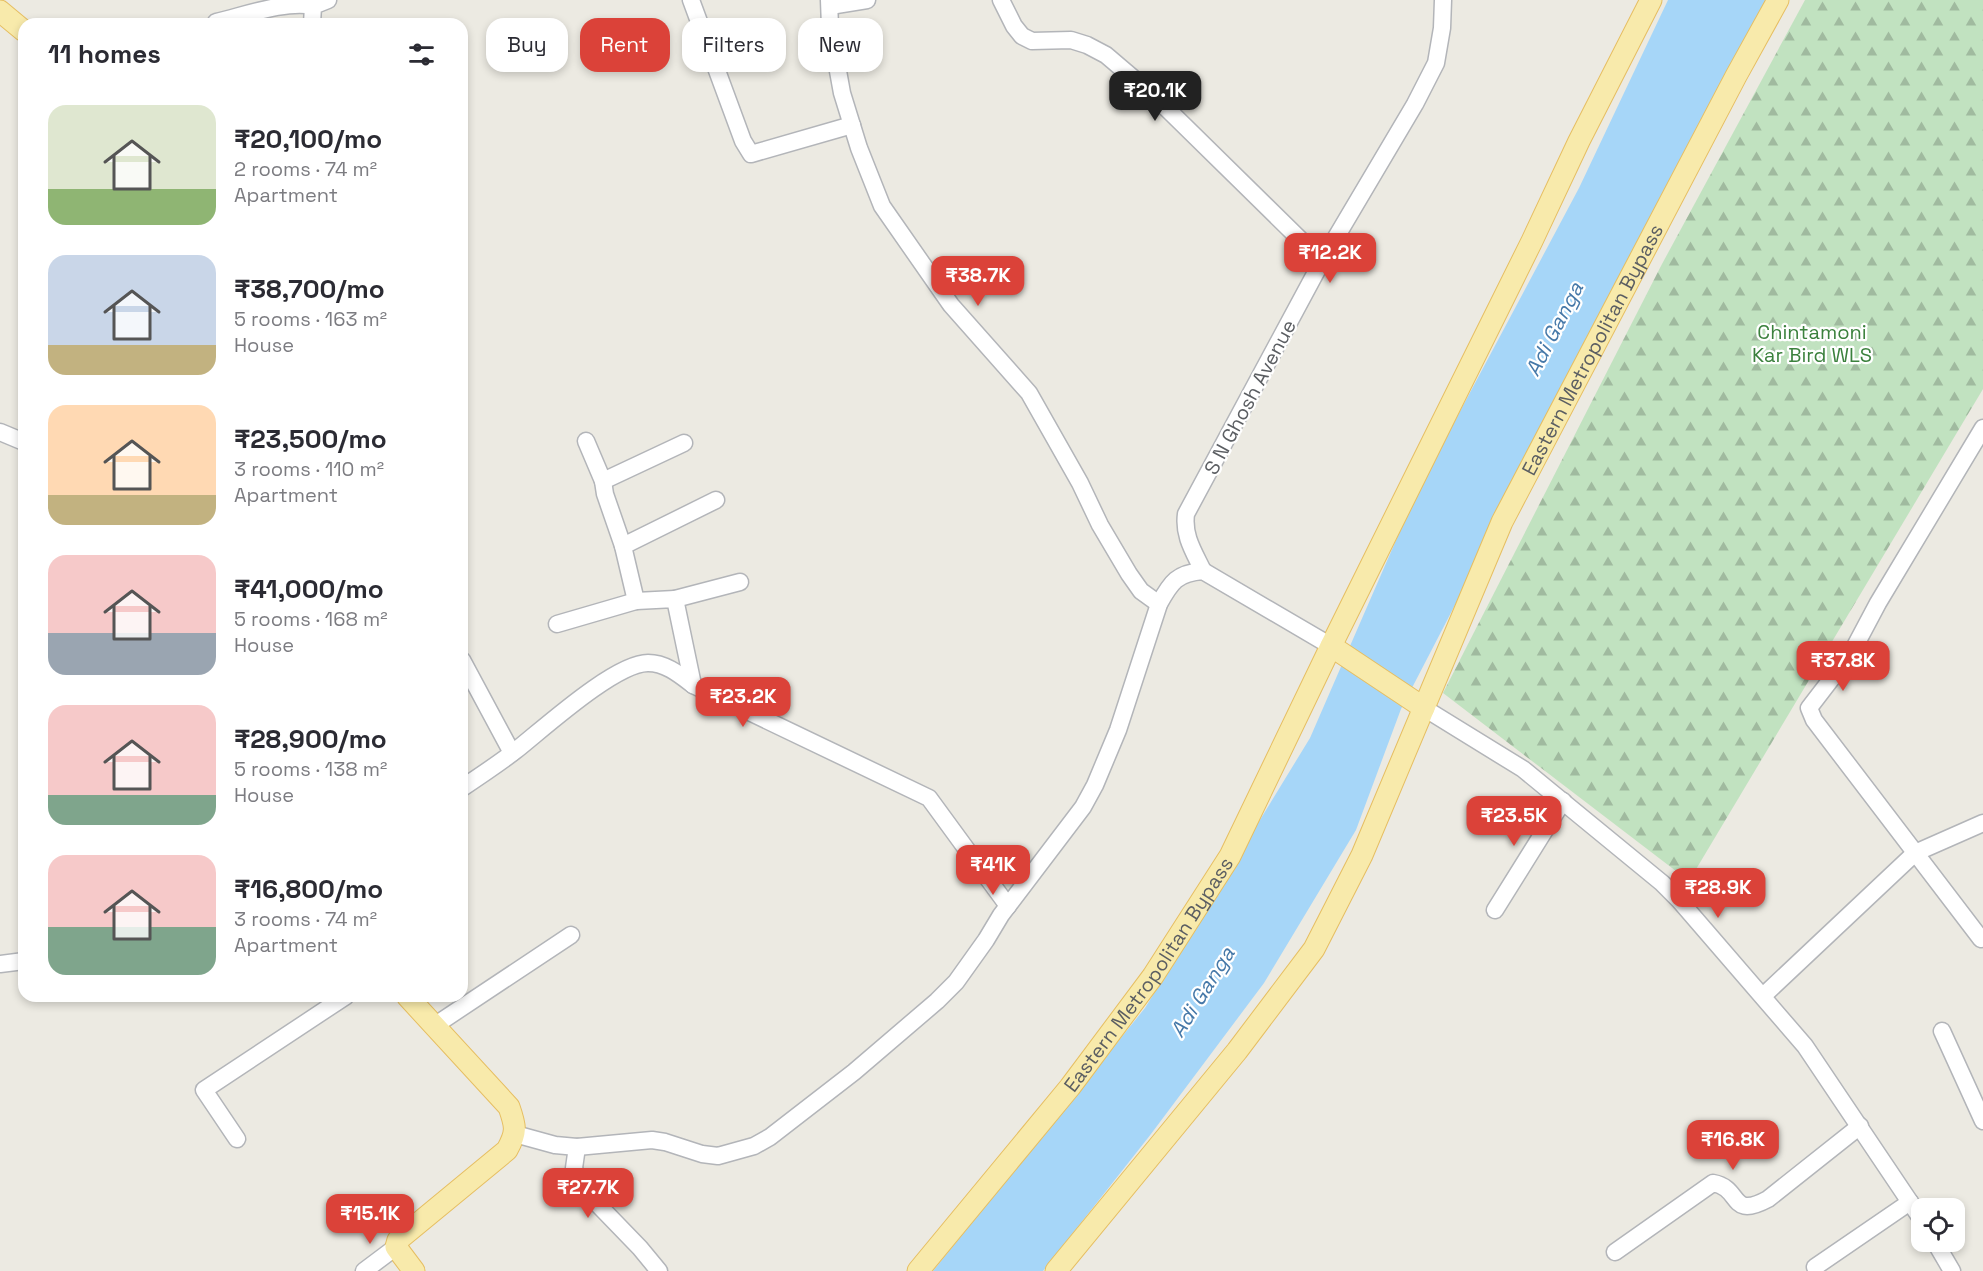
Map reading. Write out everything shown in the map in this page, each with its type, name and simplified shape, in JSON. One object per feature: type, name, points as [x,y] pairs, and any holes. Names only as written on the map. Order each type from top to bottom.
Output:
[{"type":"main road","name":"Eastern Metropolitan Bypass","points":[[918,1271],[1070,1087],[1153,976],[1230,855],[1593,113],[1651,0]]},
{"type":"main road","name":"Eastern Metropolitan Bypass","points":[[1056,1271],[1237,1051],[1314,949],[1362,855],[1502,522],[1778,0]]},
{"type":"main road","points":[[0,11],[18,26]]},
{"type":"main road","points":[[1331,646],[1425,708]]},
{"type":"main road","points":[[412,1002],[509,1107],[515,1122],[515,1134],[507,1150],[398,1240],[396,1247],[414,1271]]},
{"type":"street","points":[[692,0],[743,141],[751,154],[852,125]]},
{"type":"street","points":[[867,0],[829,3],[830,27],[835,60],[852,125],[882,206],[951,305],[974,328],[1029,393],[1129,574],[1141,591],[1159,604]]},
{"type":"street","points":[[1001,0],[1014,26],[1022,36],[1032,41],[1071,40],[1087,45],[1106,56],[1153,95],[1322,261]]},
{"type":"street","name":"S N Ghosh Avenue","points":[[1203,571],[1186,535],[1186,514],[1322,261],[1415,104],[1436,63],[1442,27],[1443,0]]},
{"type":"street","points":[[233,18],[275,8],[321,3],[315,18]]},
{"type":"street","points":[[1981,939],[1814,720],[1809,708],[1852,652],[1878,603],[1983,428]]},
{"type":"street","points":[[0,432],[18,440]]},
{"type":"street","points":[[586,441],[603,481],[605,494],[623,546],[636,601]]},
{"type":"street","points":[[603,481],[684,443]]},
{"type":"street","points":[[623,546],[716,500]]},
{"type":"street","points":[[515,1134],[555,1145],[577,1148],[652,1140],[702,1154],[718,1156],[754,1146],[770,1137],[854,1072],[956,982],[1008,906],[1070,825],[1095,785],[1118,730],[1159,604],[1168,588],[1179,577],[1203,571],[1331,646]]},
{"type":"street","points":[[557,624],[636,601],[675,599],[740,582]]},
{"type":"street","points":[[675,599],[693,685]]},
{"type":"street","points":[[468,784],[609,678],[628,667],[649,663],[669,668],[693,685],[929,798],[1008,906]]},
{"type":"street","points":[[468,671],[512,753]]},
{"type":"street","points":[[1425,708],[1522,769],[1662,883],[1805,1046],[1910,1202],[1815,1267]]},
{"type":"street","points":[[1495,910],[1563,801]]},
{"type":"street","points":[[1763,996],[1915,853],[1983,823]]},
{"type":"street","points":[[434,1026],[571,935]]},
{"type":"street","points":[[0,964],[18,962]]},
{"type":"street","points":[[237,1139],[204,1089],[337,1002]]},
{"type":"street","points":[[1942,1031],[1983,1121]]},
{"type":"street","points":[[1615,1252],[1713,1183],[1723,1185],[1740,1205],[1754,1207],[1768,1199],[1860,1126]]},
{"type":"street","points":[[577,1148],[574,1168],[580,1186],[659,1271]]},
{"type":"street","points":[[364,1271],[396,1247]]},
{"type":"street","points":[[1941,1252],[1952,1271]]},
{"type":"green space","name":"Chintamoni Kar Bird WLS","points":[[1805,0],[1983,0],[1983,389],[1689,881],[1443,693],[1662,264]]},
{"type":"water","name":"Adi Ganga","points":[[1668,0],[1769,0],[1401,709],[1356,830],[1264,983],[1151,1134],[1043,1271],[933,1271],[1145,1008],[1310,738],[1417,492],[1579,188]]}]
